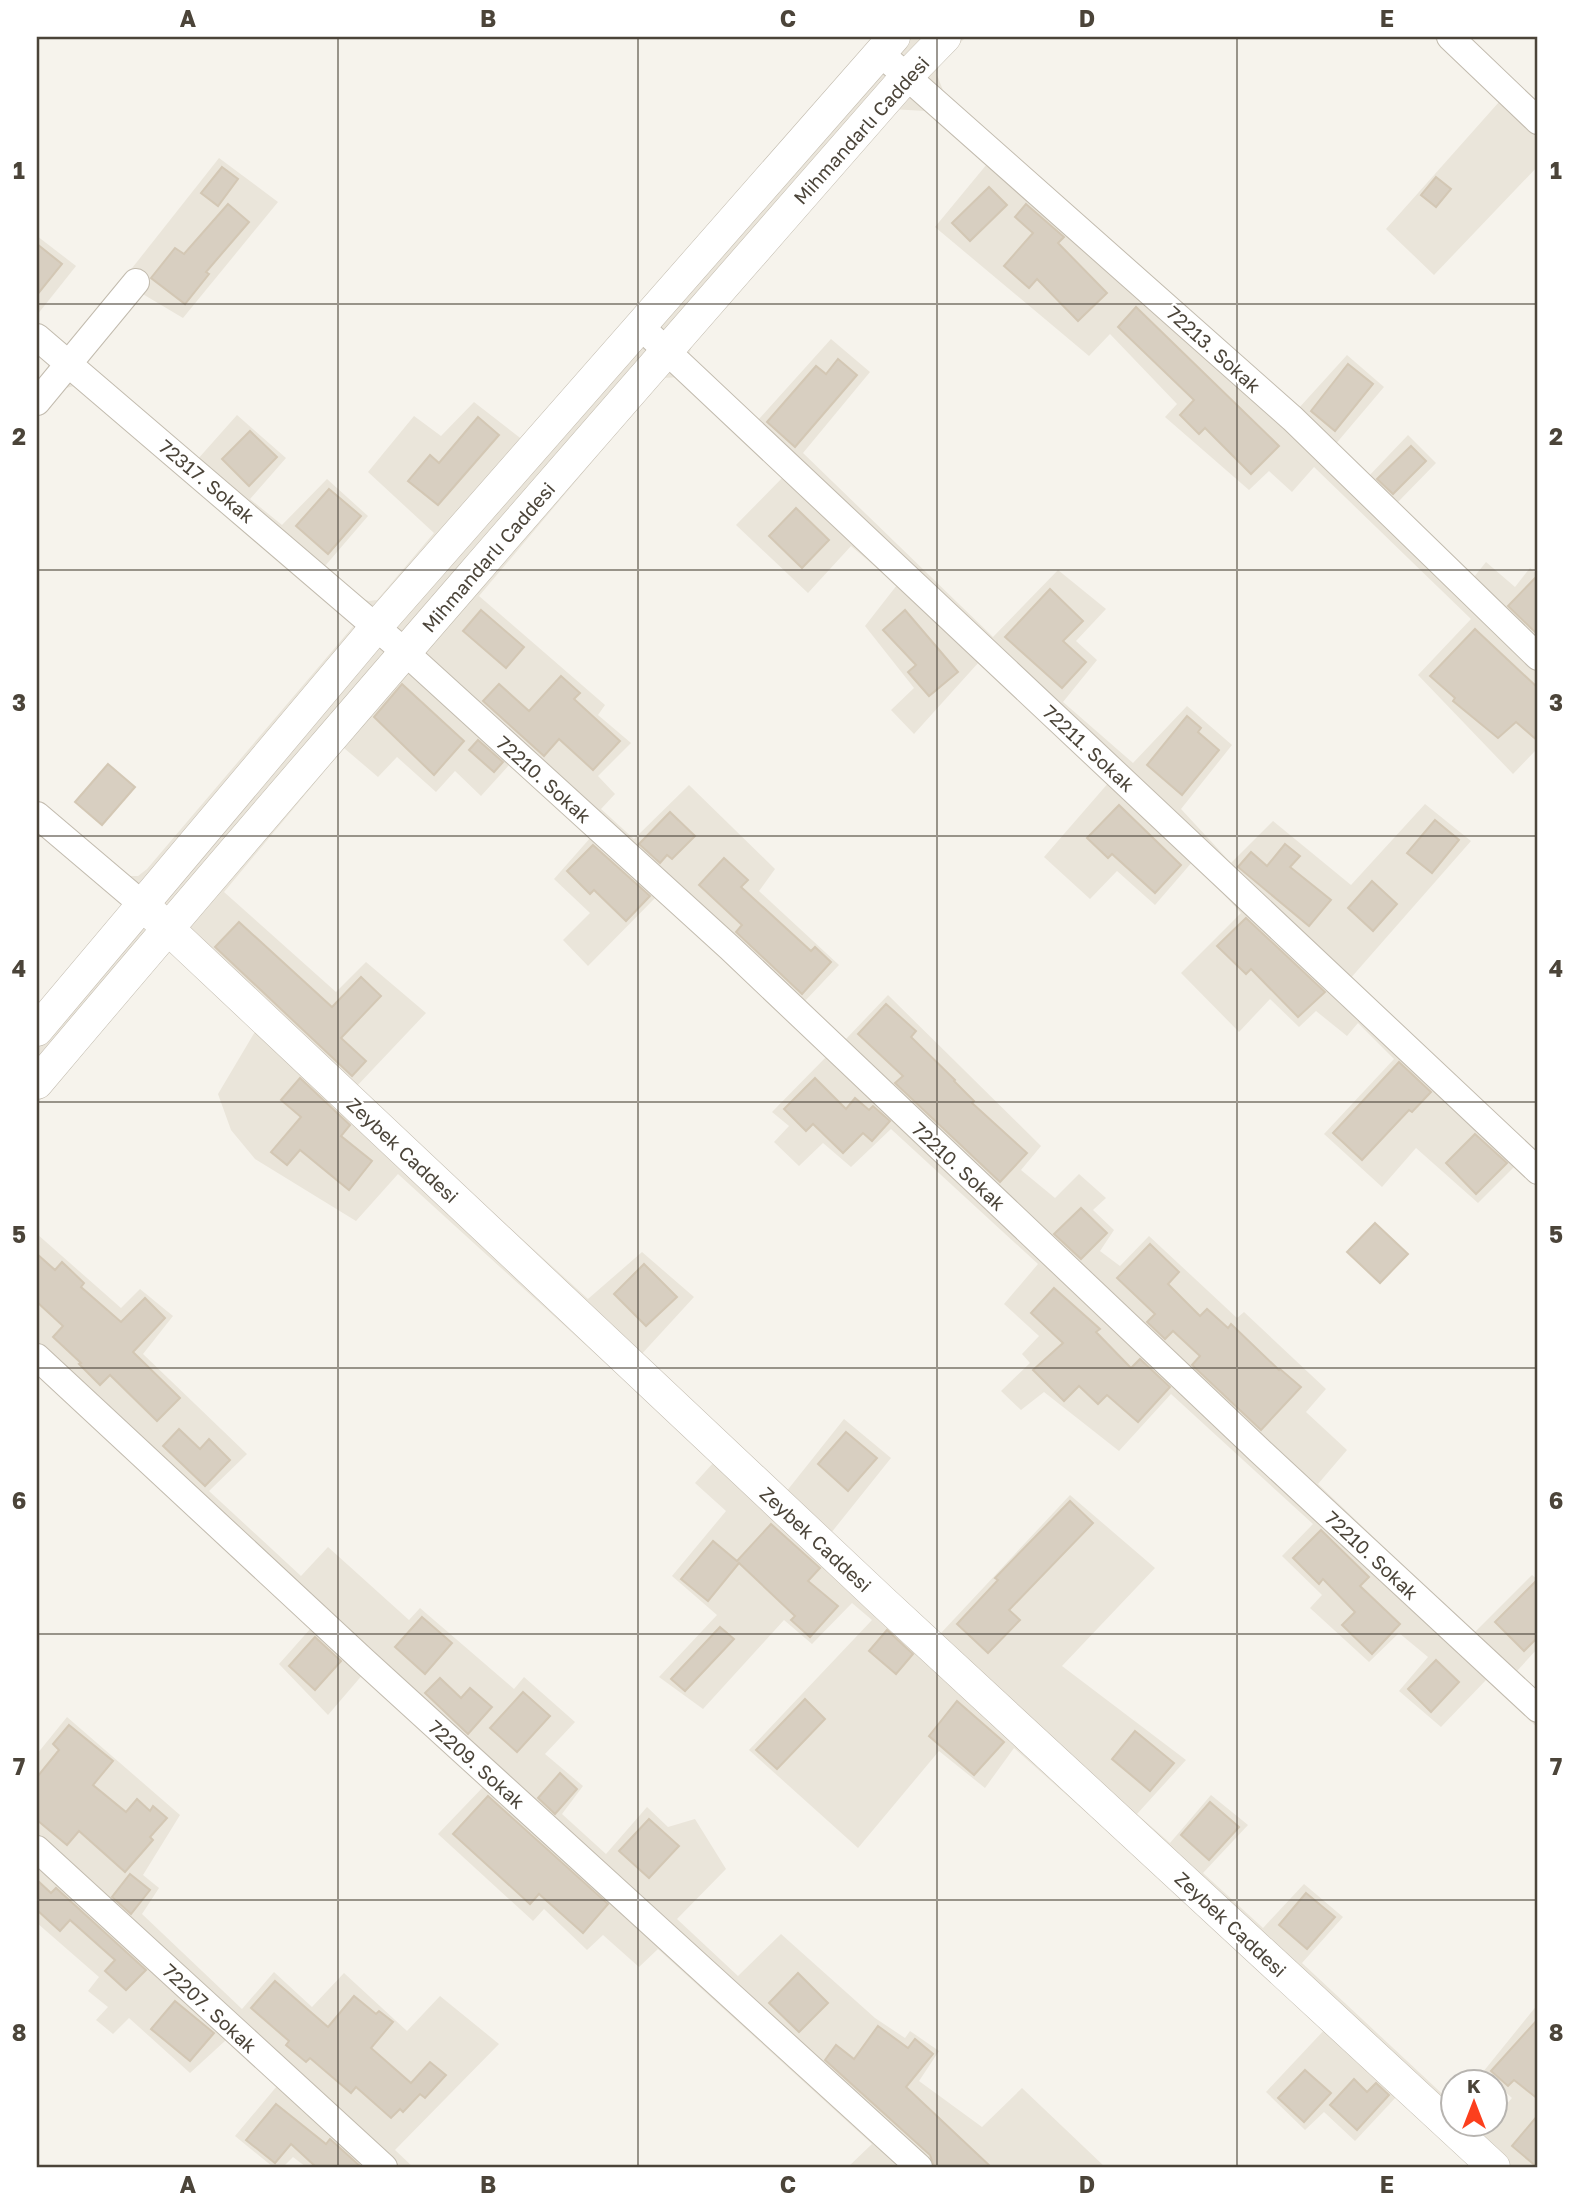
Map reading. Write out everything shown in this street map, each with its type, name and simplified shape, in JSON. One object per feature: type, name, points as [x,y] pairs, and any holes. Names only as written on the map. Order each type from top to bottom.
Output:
[{"type":"street","name":"Mihmandarlı Caddesi","points":[[37,1083],[405,652],[906,77],[945,37]]},
{"type":"street","points":[[1450,37],[1538,121]]},
{"type":"street","name":"Mihmandarlı Caddesi","points":[[37,1030],[377,626],[886,45]]},
{"type":"street","name":"72213. Sokak","points":[[886,45],[906,77],[1293,419],[1538,657]]},
{"type":"street","points":[[37,402],[136,282]]},
{"type":"street","name":"72211. Sokak","points":[[640,326],[1538,1171]]},
{"type":"street","name":"72317. Sokak","points":[[37,337],[377,626]]},
{"type":"street","name":"72210. Sokak","points":[[377,626],[730,948],[1261,1452],[1538,1709]]},
{"type":"street","points":[[37,815],[143,905]]},
{"type":"street","name":"Zeybek Caddesi","points":[[143,905],[872,1592],[1494,2167]]},
{"type":"street","name":"72209. Sokak","points":[[37,1357],[363,1660],[919,2167]]},
{"type":"street","name":"72207. Sokak","points":[[37,1849],[384,2167]]},
{"type":"shaded area","points":[[875,37],[966,37],[939,64],[937,75],[946,98],[1298,409],[1347,355],[1384,387],[1334,446],[1368,477],[1408,435],[1436,463],[1397,503],[1474,577],[1486,562],[1515,587],[1530,568],[1538,575],[1538,751],[1513,774],[1418,675],[1471,619],[1314,467],[1292,492],[1269,471],[1249,490],[1165,417],[1177,404],[1110,334],[1089,356],[935,227],[987,164],[925,111],[891,109],[693,343],[689,354],[759,419],[831,339],[870,372],[803,453],[993,637],[1058,570],[1106,609],[1076,641],[1097,660],[1063,702],[1133,763],[1187,706],[1232,745],[1181,809],[1231,863],[1273,821],[1351,885],[1425,804],[1471,841],[1349,980],[1538,1152],[1538,1183],[1517,1164],[1478,1203],[1416,1148],[1382,1187],[1324,1134],[1394,1059],[1358,1023],[1347,1036],[1316,1011],[1299,1027],[1270,999],[1239,1032],[1181,973],[1241,913],[1193,861],[1155,905],[1117,871],[1090,899],[1044,857],[1110,781],[979,662],[914,734],[891,710],[914,688],[865,626],[897,585],[851,546],[808,593],[736,525],[786,474],[681,377],[663,378],[479,596],[605,705],[598,715],[631,743],[598,776],[615,794],[601,809],[634,839],[689,785],[775,869],[759,891],[839,965],[804,1002],[846,1039],[888,995],[1041,1146],[1021,1170],[1055,1198],[1079,1174],[1106,1198],[1093,1210],[1114,1230],[1100,1251],[1120,1266],[1149,1236],[1237,1318],[1244,1312],[1326,1389],[1306,1412],[1347,1450],[1318,1484],[1474,1633],[1532,1575],[1538,1580],[1538,1648],[1517,1671],[1538,1692],[1538,1728],[1486,1680],[1441,1727],[1399,1691],[1428,1657],[1399,1633],[1369,1662],[1310,1608],[1322,1595],[1282,1556],[1313,1524],[1171,1394],[1119,1451],[1044,1392],[1021,1410],[1001,1391],[1030,1363],[1022,1354],[1039,1336],[1004,1304],[1038,1264],[891,1129],[851,1167],[823,1143],[799,1166],[774,1142],[789,1126],[772,1112],[826,1057],[656,897],[588,966],[563,940],[590,913],[554,879],[591,837],[510,764],[481,796],[455,771],[436,792],[397,757],[378,777],[344,748],[224,892],[336,992],[366,962],[426,1013],[356,1087],[588,1299],[642,1252],[694,1297],[639,1357],[786,1492],[844,1419],[891,1458],[831,1533],[941,1633],[1070,1495],[1155,1568],[1062,1666],[1186,1760],[1137,1814],[1170,1843],[1211,1795],[1248,1825],[1203,1873],[1263,1928],[1304,1884],[1343,1917],[1302,1963],[1438,2090],[1438,2135],[1397,2096],[1355,2141],[1324,2112],[1305,2130],[1266,2092],[1327,2027],[1014,1748],[985,1788],[939,1751],[858,1848],[749,1750],[872,1620],[852,1603],[812,1644],[784,1620],[703,1709],[659,1677],[717,1615],[672,1576],[726,1511],[695,1483],[714,1462],[398,1174],[356,1221],[255,1159],[231,1130],[218,1094],[256,1030],[167,950],[37,1104],[37,1010],[128,903],[37,828],[37,801],[120,871],[129,876],[138,876],[147,869],[356,623],[78,385],[58,390],[48,374],[48,363],[37,348],[37,324],[69,348],[219,158],[278,202],[183,318],[141,293],[84,361],[197,460],[237,415],[286,458],[250,499],[282,525],[327,479],[368,516],[325,566],[361,598],[369,601],[377,600],[434,533],[368,472],[414,416],[441,436],[474,402],[524,441]]},
{"type":"shaded area","points":[[1433,37],[1469,37],[1538,103],[1538,166],[1434,275],[1386,229],[1499,102]]},
{"type":"shaded area","points":[[37,236],[76,266],[37,315]]},
{"type":"shaded area","points":[[37,1234],[121,1308],[140,1289],[173,1316],[143,1354],[247,1454],[209,1491],[301,1576],[328,1547],[409,1620],[420,1608],[514,1689],[524,1677],[575,1722],[545,1754],[583,1786],[562,1814],[606,1854],[647,1807],[668,1827],[695,1819],[726,1869],[677,1919],[738,1976],[781,1934],[875,2018],[905,2038],[910,2031],[939,2051],[919,2081],[982,2127],[1022,2088],[1105,2167],[848,2167],[872,2144],[658,1949],[639,1967],[603,1935],[587,1950],[544,1909],[533,1921],[438,1834],[486,1784],[364,1673],[328,1715],[279,1664],[311,1628],[37,1366]]},
{"type":"shaded area","points":[[67,1717],[180,1815],[143,1875],[159,1888],[142,1914],[242,2009],[274,1972],[312,2007],[344,1973],[407,2031],[440,1996],[499,2044],[395,2150],[413,2167],[306,2167],[293,2157],[283,2167],[273,2167],[235,2136],[277,2086],[226,2040],[190,2073],[129,2018],[113,2034],[96,2020],[108,2007],[88,1991],[99,1977],[37,1923],[37,1754]]},
{"type":"shaded area","points":[[1538,2004],[1538,2167],[1472,2167],[1441,2138],[1508,2138],[1508,2102],[1512,2098],[1508,2094],[1508,2068],[1486,2068]]},
{"type":"building","points":[[222,167],[238,179],[218,206],[201,193]]},
{"type":"building","points":[[1436,177],[1451,189],[1436,207],[1421,195]]},
{"type":"building","points":[[989,187],[1007,205],[970,241],[952,223]]},
{"type":"building","points":[[228,204],[249,222],[206,272],[209,274],[185,304],[151,278],[175,248],[184,254]]},
{"type":"building","points":[[1026,204],[1064,237],[1058,243],[1107,293],[1078,321],[1037,279],[1029,288],[1004,266],[1033,233],[1015,217]]},
{"type":"building","points":[[37,244],[62,264],[37,295]]},
{"type":"building","points":[[1136,307],[1279,446],[1251,474],[1205,428],[1199,434],[1180,415],[1194,400],[1118,327]]},
{"type":"building","points":[[838,359],[857,375],[795,447],[767,422],[816,366],[826,374]]},
{"type":"building","points":[[1348,364],[1373,384],[1335,431],[1311,411]]},
{"type":"building","points":[[478,417],[499,435],[438,505],[408,481],[430,455],[439,463]]},
{"type":"building","points":[[250,431],[277,457],[249,486],[222,459]]},
{"type":"building","points":[[1411,446],[1426,461],[1393,494],[1377,479]]},
{"type":"building","points":[[329,489],[361,516],[328,554],[296,526]]},
{"type":"building","points":[[796,508],[829,540],[802,568],[769,536]]},
{"type":"building","points":[[1538,575],[1538,635],[1508,606]]},
{"type":"building","points":[[1050,589],[1083,621],[1063,641],[1086,662],[1062,688],[1005,637]]},
{"type":"building","points":[[481,610],[524,647],[506,668],[463,631]]},
{"type":"building","points":[[905,610],[958,672],[929,696],[908,672],[916,665],[883,630]]},
{"type":"building","points":[[1475,629],[1538,688],[1538,741],[1516,722],[1498,738],[1453,701],[1455,698],[1430,676]]},
{"type":"building","points":[[561,676],[580,693],[574,699],[620,741],[593,770],[559,739],[544,756],[483,701],[499,684],[529,711]]},
{"type":"building","points":[[402,684],[464,741],[434,775],[374,717]]},
{"type":"building","points":[[1187,716],[1201,728],[1198,732],[1219,750],[1182,795],[1147,765]]},
{"type":"building","points":[[478,740],[503,762],[494,772],[469,750]]},
{"type":"building","points":[[108,764],[135,787],[102,825],[75,802]]},
{"type":"building","points":[[1119,805],[1181,865],[1155,893],[1112,854],[1108,858],[1087,838]]},
{"type":"building","points":[[670,812],[695,836],[672,859],[667,855],[660,863],[639,844]]},
{"type":"building","points":[[1435,820],[1459,840],[1432,873],[1407,853]]},
{"type":"building","points":[[1285,844],[1300,856],[1290,867],[1331,900],[1309,926],[1238,867],[1251,852],[1267,866]]},
{"type":"building","points":[[593,845],[650,896],[626,921],[594,890],[590,894],[567,871]]},
{"type":"building","points":[[724,858],[748,880],[741,887],[811,951],[815,947],[831,962],[802,994],[736,932],[742,925],[699,885]]},
{"type":"building","points":[[1372,881],[1397,904],[1373,931],[1348,908]]},
{"type":"building","points":[[1246,918],[1325,992],[1298,1017],[1251,969],[1246,974],[1217,946]]},
{"type":"building","points":[[239,922],[332,1007],[361,977],[381,996],[341,1038],[366,1061],[352,1076],[215,947]]},
{"type":"building","points":[[886,1004],[916,1031],[911,1037],[955,1080],[974,1101],[972,1103],[1027,1153],[1000,1182],[895,1083],[903,1076],[858,1034]]},
{"type":"building","points":[[1399,1062],[1431,1092],[1412,1112],[1409,1110],[1362,1160],[1333,1133]]},
{"type":"building","points":[[300,1078],[350,1125],[341,1136],[372,1161],[349,1190],[300,1150],[287,1165],[271,1152],[301,1117],[281,1100]]},
{"type":"building","points":[[815,1078],[846,1109],[855,1098],[869,1110],[873,1106],[890,1121],[872,1141],[863,1133],[843,1153],[813,1124],[806,1131],[784,1109]]},
{"type":"building","points":[[1475,1134],[1507,1163],[1476,1194],[1446,1163]]},
{"type":"building","points":[[1081,1208],[1107,1233],[1081,1259],[1054,1234]]},
{"type":"building","points":[[1375,1223],[1408,1254],[1380,1283],[1347,1252]]},
{"type":"building","points":[[1150,1244],[1179,1272],[1168,1284],[1200,1316],[1207,1309],[1228,1328],[1231,1324],[1301,1387],[1261,1430],[1192,1365],[1200,1356],[1173,1331],[1165,1339],[1147,1322],[1155,1314],[1117,1278]]},
{"type":"building","points":[[37,1254],[55,1270],[62,1262],[84,1283],[81,1287],[121,1322],[145,1298],[165,1318],[133,1352],[180,1398],[157,1421],[110,1375],[100,1385],[53,1337],[63,1326],[37,1302]]},
{"type":"building","points":[[644,1264],[677,1297],[646,1326],[614,1294]]},
{"type":"building","points":[[1054,1288],[1100,1329],[1096,1332],[1131,1368],[1140,1359],[1170,1387],[1138,1422],[1107,1395],[1098,1404],[1079,1386],[1064,1401],[1033,1370],[1063,1343],[1031,1313]]},
{"type":"building","points":[[179,1429],[200,1449],[209,1439],[230,1460],[205,1486],[163,1446]]},
{"type":"building","points":[[846,1432],[877,1458],[848,1491],[818,1464]]},
{"type":"building","points":[[1070,1501],[1093,1523],[1009,1610],[1020,1620],[988,1653],[957,1624],[998,1580],[995,1578]]},
{"type":"building","points":[[771,1524],[820,1568],[808,1581],[838,1606],[810,1637],[791,1620],[795,1616],[739,1563],[708,1601],[681,1579],[713,1541],[737,1561]]},
{"type":"building","points":[[1321,1530],[1369,1577],[1360,1586],[1400,1624],[1372,1654],[1342,1625],[1355,1612],[1323,1579],[1319,1584],[1293,1558]]},
{"type":"building","points":[[1538,1579],[1538,1637],[1524,1651],[1495,1622]]},
{"type":"building","points":[[422,1617],[452,1643],[425,1674],[395,1647]]},
{"type":"building","points":[[720,1627],[734,1639],[685,1691],[671,1679]]},
{"type":"building","points":[[887,1630],[913,1654],[896,1674],[869,1651]]},
{"type":"building","points":[[315,1637],[341,1661],[315,1690],[289,1666]]},
{"type":"building","points":[[1436,1660],[1459,1682],[1431,1712],[1408,1689]]},
{"type":"building","points":[[440,1678],[461,1698],[470,1688],[492,1707],[468,1734],[425,1693]]},
{"type":"building","points":[[523,1692],[550,1716],[517,1752],[490,1728]]},
{"type":"building","points":[[805,1699],[825,1719],[777,1769],[756,1750]]},
{"type":"building","points":[[957,1701],[1004,1742],[974,1775],[929,1736]]},
{"type":"building","points":[[69,1725],[113,1761],[93,1785],[126,1812],[137,1799],[150,1811],[153,1806],[167,1818],[150,1837],[153,1840],[125,1872],[79,1831],[67,1845],[37,1820],[37,1777],[59,1750],[53,1744]]},
{"type":"building","points":[[1135,1731],[1174,1763],[1150,1791],[1112,1759]]},
{"type":"building","points":[[560,1773],[577,1789],[555,1814],[538,1798]]},
{"type":"building","points":[[488,1796],[608,1904],[583,1933],[539,1894],[530,1904],[453,1834]]},
{"type":"building","points":[[1210,1802],[1239,1827],[1209,1860],[1181,1835]]},
{"type":"building","points":[[649,1819],[679,1846],[649,1878],[619,1851]]},
{"type":"building","points":[[130,1874],[150,1890],[131,1914],[112,1897]]},
{"type":"building","points":[[37,1880],[51,1893],[56,1888],[146,1970],[126,1990],[105,1971],[115,1960],[70,1920],[60,1931],[37,1910]]},
{"type":"building","points":[[1306,1893],[1335,1917],[1307,1949],[1279,1925]]},
{"type":"building","points":[[798,1973],[828,2003],[799,2032],[769,2003]]},
{"type":"building","points":[[275,1981],[328,2027],[354,1996],[376,2014],[379,2011],[393,2022],[371,2048],[411,2083],[430,2062],[446,2075],[425,2098],[420,2094],[403,2112],[400,2109],[391,2118],[356,2087],[351,2093],[310,2058],[306,2062],[286,2045],[289,2041],[251,2008]]},
{"type":"building","points":[[175,2001],[214,2033],[190,2061],[151,2029]]},
{"type":"building","points":[[1538,2019],[1538,2099],[1514,2080],[1508,2086],[1508,2068],[1494,2068]]},
{"type":"building","points":[[878,2026],[908,2048],[915,2039],[933,2054],[906,2087],[991,2167],[934,2167],[930,2155],[825,2060],[836,2045],[854,2059]]},
{"type":"building","points":[[1305,2070],[1331,2093],[1304,2122],[1278,2098]]},
{"type":"building","points":[[1354,2079],[1367,2092],[1376,2083],[1389,2095],[1357,2130],[1330,2105]]},
{"type":"building","points":[[276,2104],[326,2144],[330,2139],[361,2167],[316,2167],[291,2144],[275,2163],[246,2140]]},
{"type":"building","points":[[1538,2115],[1538,2167],[1537,2167],[1512,2146]]}]
